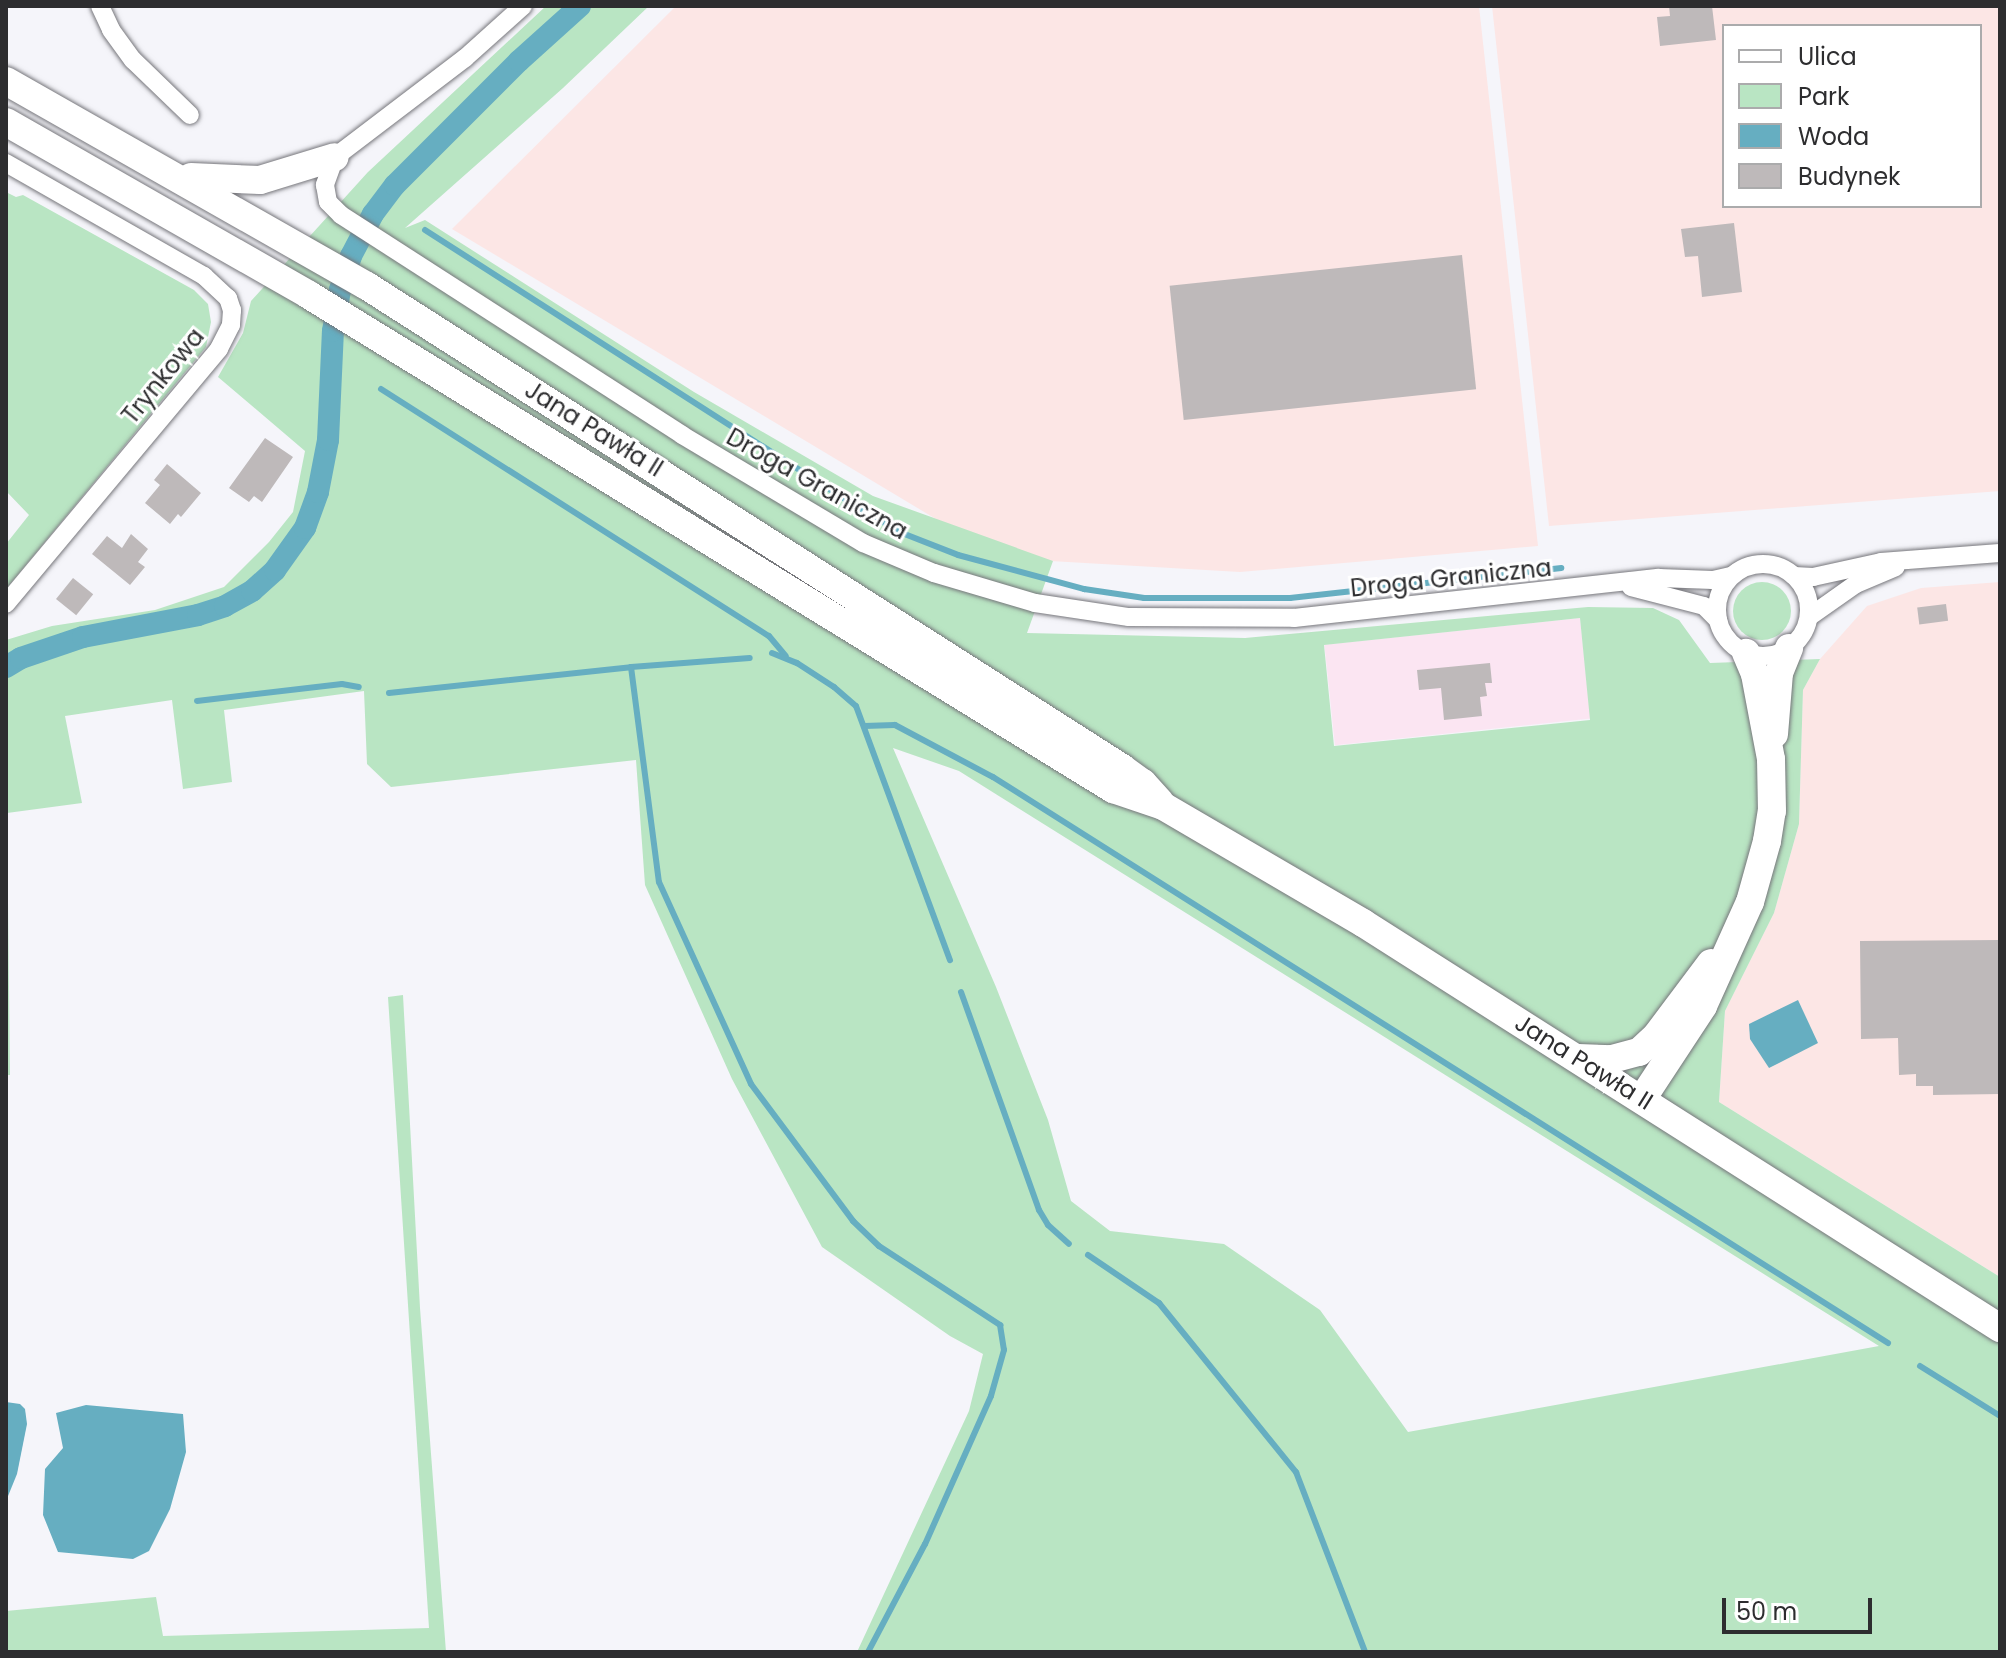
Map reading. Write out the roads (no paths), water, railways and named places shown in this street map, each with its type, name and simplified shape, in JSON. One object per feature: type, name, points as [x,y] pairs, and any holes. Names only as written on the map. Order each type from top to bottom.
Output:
[{"type":"main road","name":"Jana Pawła II","points":[[6,81],[367,286],[1122,768],[1143,783],[1163,806]]},
{"type":"main road","name":"Jana Pawła II","points":[[6,122],[309,295],[1113,789],[1163,806],[1363,923],[2000,1328]]},
{"type":"main road","points":[[174,174],[234,182],[260,180],[335,157]]},
{"type":"main road","points":[[1771,759],[1779,673],[1789,648]]},
{"type":"main road","points":[[1642,1099],[1703,1006],[1750,902],[1767,841],[1773,800],[1771,759],[1755,674],[1746,653]]},
{"type":"main road","points":[[1578,1058],[1612,1059],[1639,1052],[1657,1035],[1735,935]]},
{"type":"street","points":[[100,6],[111,30],[133,60],[190,115]]},
{"type":"street","points":[[335,157],[465,58],[523,6]]},
{"type":"street","name":"Droga Graniczna","points":[[335,157],[326,175],[326,195],[341,215],[682,435],[863,543],[934,573],[1035,603],[1129,617],[1294,618],[1659,578],[1713,580],[1731,576]]},
{"type":"street","name":"Trynkowa","points":[[6,163],[204,276],[228,298],[232,310],[231,325],[219,349],[6,604]]},
{"type":"street","points":[[1906,563],[1856,584],[1809,617],[1798,640],[1775,655],[1746,653],[1727,640],[1718,620],[1717,604],[1731,576],[1756,564],[1770,564],[1794,576],[1813,577],[1881,562],[1906,563],[2000,553]]},
{"type":"street","points":[[1794,576],[1807,595],[1809,617]]},
{"type":"street","name":"Droga Graniczna","points":[[1617,584],[1682,598],[1704,606],[1718,620]]},
{"type":"water","points":[[1798,1000],[1818,1043],[1769,1068],[1750,1039],[1749,1024]]},
{"type":"water","points":[[6,1402],[20,1404],[25,1409],[27,1424],[17,1474],[6,1501]]},
{"type":"water","points":[[86,1405],[183,1414],[186,1452],[170,1509],[149,1551],[133,1559],[58,1552],[43,1515],[45,1469],[63,1448],[56,1413]]},
{"type":"waterway","points":[[6,667],[21,658],[83,637],[198,615],[225,606],[252,591],[275,570],[305,528],[318,492],[328,440],[333,331],[340,290],[351,256],[373,214],[395,185],[519,61],[580,6]]},
{"type":"waterway","points":[[425,230],[862,510],[902,533],[958,555],[1084,589],[1144,598],[1290,598],[1561,568]]},
{"type":"waterway","points":[[381,389],[769,636],[786,656]]},
{"type":"waterway","points":[[772,653],[797,663],[856,706],[950,960]]},
{"type":"waterway","points":[[631,667],[750,658]]},
{"type":"waterway","points":[[389,693],[631,667],[659,882],[751,1084],[853,1221],[879,1246],[1000,1325],[1004,1350],[991,1396],[925,1544],[868,1652]]},
{"type":"waterway","points":[[197,701],[342,684],[359,687]]},
{"type":"waterway","points":[[864,726],[895,725],[993,777],[1888,1343]]},
{"type":"waterway","points":[[961,992],[1039,1210],[1048,1225],[1069,1244]]},
{"type":"waterway","points":[[1088,1255],[1159,1303],[1296,1472],[1365,1652]]},
{"type":"waterway","points":[[1920,1366],[2000,1416]]}]
